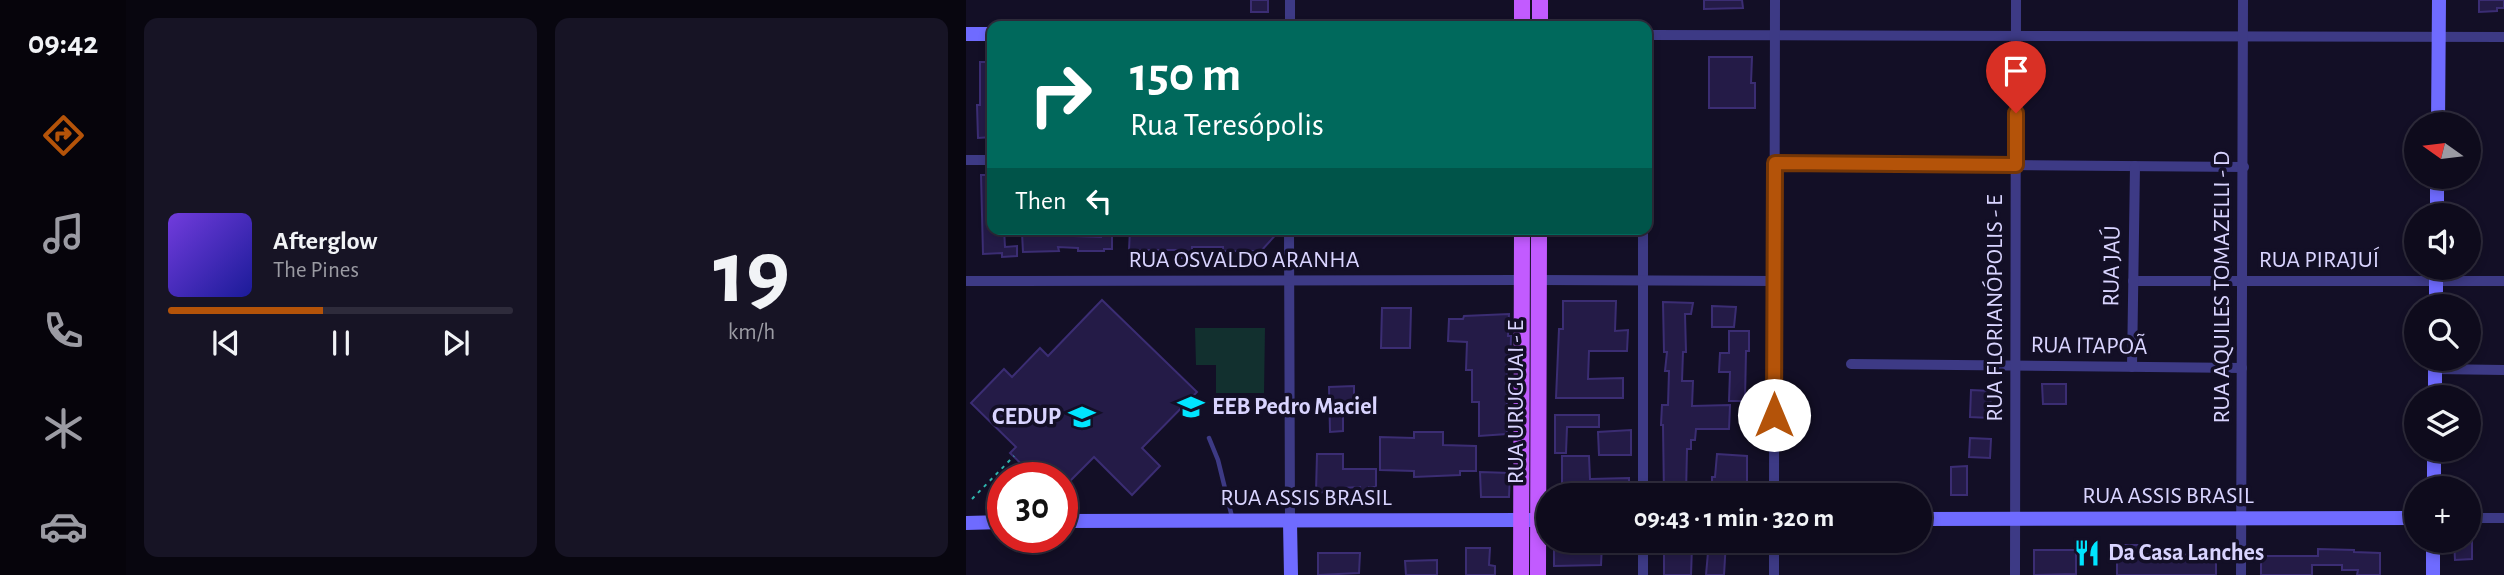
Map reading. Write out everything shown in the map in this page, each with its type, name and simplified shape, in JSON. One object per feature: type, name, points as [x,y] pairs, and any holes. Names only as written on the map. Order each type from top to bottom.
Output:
[{"type":"main road","points":[[1522,0],[1522,21]]},
{"type":"main road","points":[[1540,0],[1540,21]]},
{"type":"main road","name":"RUA URUGUAI - E","points":[[1521,235],[1521,575]]},
{"type":"main road","name":"RUA URUGUAI - E","points":[[1539,235],[1543,483]]},
{"type":"main road","name":"RUA URUGUAI - E","points":[[1538,575],[1540,553]]},
{"type":"street","points":[[1290,0],[1290,21]]},
{"type":"street","points":[[1774,483],[1775,0]]},
{"type":"street","name":"RUA FLORIANÓPOLIS - E","points":[[2015,575],[2016,0]]},
{"type":"street","name":"RUA AQUILES TOMAZELLI - D","points":[[2241,575],[2243,0]]},
{"type":"street","points":[[2438,112],[2439,0]]},
{"type":"street","points":[[966,34],[987,34]]},
{"type":"street","points":[[1652,35],[2504,37]]},
{"type":"street","points":[[966,159],[987,160]]},
{"type":"street","points":[[1775,163],[2244,167]]},
{"type":"street","name":"RUA JAÚ","points":[[2132,367],[2135,166]]},
{"type":"street","points":[[1289,235],[1291,575]]},
{"type":"street","points":[[1643,235],[1643,483]]},
{"type":"street","name":"RUA PIRAJUÍ","points":[[2133,281],[2243,281],[2404,275]]},
{"type":"street","name":"RUA PIRAJUÍ","points":[[2481,279],[2504,281]]},
{"type":"street","name":"RUA OSVALDO ARANHA","points":[[966,281],[1521,280]]},
{"type":"street","points":[[1539,280],[1775,281]]},
{"type":"street","name":"RUA ITAPOÃ","points":[[1851,364],[2242,368]]},
{"type":"street","points":[[2481,368],[2504,370]]},
{"type":"street","name":"RUA ASSIS BRASIL","points":[[1932,519],[2404,518]]},
{"type":"street","points":[[2481,518],[2504,518]]},
{"type":"street","name":"RUA ASSIS BRASIL","points":[[1078,521],[1536,520]]},
{"type":"street","points":[[966,523],[987,522]]},
{"type":"street","points":[[1643,553],[1643,575]]},
{"type":"street","points":[[1774,553],[1774,575]]},
{"type":"street","points":[[2433,553],[2433,575]]},
{"type":"lane","points":[[1209,438],[1218,460],[1233,520]]},
{"type":"path","points":[[972,499],[1014,456]]},
{"type":"green space","points":[[1195,328],[1265,328],[1264,393],[1216,393],[1216,365],[1196,365]]},
{"type":"building","points":[[1251,0],[1268,0],[1268,12],[1251,12]]},
{"type":"building","points":[[1704,0],[1742,0],[1743,8],[1704,9]]},
{"type":"building","points":[[2479,0],[2504,0],[2504,8],[2479,12]]},
{"type":"building","points":[[1709,57],[1752,57],[1751,83],[1755,83],[1755,108],[1709,108]]},
{"type":"building","points":[[980,62],[987,62],[987,137],[978,138],[977,105],[980,105]]},
{"type":"building","points":[[981,175],[987,175],[987,235],[1004,235],[1005,247],[1017,246],[1017,256],[1002,257],[1002,253],[983,254]]},
{"type":"building","points":[[1022,235],[1112,235],[1112,249],[1104,251],[1078,251],[1078,248],[1058,247],[1059,251],[1023,252]]},
{"type":"building","points":[[1130,235],[1276,235],[1261,251],[1223,251],[1223,247],[1192,247],[1192,258],[1182,258],[1182,250],[1129,250]]},
{"type":"building","points":[[1102,300],[1197,392],[1142,448],[1160,466],[1132,495],[1094,457],[1078,473],[1078,462],[1019,462],[1010,453],[1016,447],[971,403],[1004,369],[1012,377],[1040,348],[1048,356]]},
{"type":"building","points":[[1563,301],[1616,301],[1615,331],[1628,330],[1627,351],[1589,351],[1588,379],[1623,378],[1623,398],[1556,398]]},
{"type":"building","points":[[1663,302],[1693,303],[1691,314],[1685,314],[1686,352],[1683,352],[1682,381],[1693,381],[1692,406],[1730,405],[1729,429],[1696,429],[1695,440],[1691,440],[1691,449],[1687,449],[1686,483],[1664,483],[1661,425],[1662,405],[1668,405],[1669,371],[1665,371],[1667,352],[1664,352]]},
{"type":"building","points":[[1712,306],[1736,307],[1734,327],[1712,327]]},
{"type":"building","points":[[1382,308],[1411,308],[1410,348],[1381,348]]},
{"type":"building","points":[[1509,314],[1508,336],[1511,336],[1510,370],[1507,370],[1507,434],[1479,436],[1479,402],[1472,402],[1472,370],[1466,370],[1467,342],[1448,341],[1449,319]]},
{"type":"building","points":[[1729,331],[1749,331],[1745,401],[1729,401],[1730,372],[1719,372],[1720,353],[1729,353]]},
{"type":"building","points":[[2042,384],[2066,384],[2066,404],[2043,404]]},
{"type":"building","points":[[1354,386],[1354,410],[1343,411],[1343,431],[1330,432],[1329,387]]},
{"type":"building","points":[[1971,390],[1991,391],[1990,418],[1970,417]]},
{"type":"building","points":[[1555,415],[1599,415],[1599,427],[1567,427],[1566,453],[1555,453]]},
{"type":"building","points":[[1631,430],[1631,455],[1599,455],[1598,432]]},
{"type":"building","points":[[1414,432],[1443,432],[1443,445],[1476,446],[1476,471],[1460,471],[1460,475],[1414,477],[1414,471],[1380,470],[1380,437],[1414,438]]},
{"type":"building","points":[[1970,438],[1991,439],[1990,458],[1969,457]]},
{"type":"building","points":[[1317,454],[1343,454],[1343,469],[1376,469],[1376,487],[1369,487],[1368,499],[1360,499],[1360,487],[1342,488],[1342,493],[1316,492]]},
{"type":"building","points":[[1717,454],[1747,456],[1747,483],[1712,483],[1712,477],[1715,477]]},
{"type":"building","points":[[1562,456],[1589,456],[1590,479],[1629,478],[1629,483],[1562,483]]},
{"type":"building","points":[[1967,466],[1967,495],[1951,495],[1951,467]]},
{"type":"building","points":[[1480,472],[1510,473],[1509,497],[1481,497]]},
{"type":"building","points":[[2117,545],[2138,545],[2138,554],[2216,555],[2216,575],[2117,575]]},
{"type":"building","points":[[1466,548],[1490,548],[1489,565],[1495,566],[1495,575],[1466,575]]},
{"type":"building","points":[[2318,549],[2380,553],[2380,575],[2357,575],[2358,570],[2342,570],[2342,565],[2312,565],[2312,575],[2261,575],[2261,556],[2318,556]]},
{"type":"building","points":[[2034,550],[2076,550],[2076,574],[2034,575]]},
{"type":"building","points":[[1318,553],[1360,553],[1359,573],[1318,575]]},
{"type":"building","points":[[1554,553],[1602,553],[1601,565],[1554,566]]},
{"type":"building","points":[[1664,553],[1692,553],[1691,575],[1664,575]]},
{"type":"building","points":[[1708,553],[1725,553],[1724,575],[1706,575]]},
{"type":"building","points":[[2455,553],[2472,553],[2472,559],[2455,560]]},
{"type":"building","points":[[1437,560],[1437,575],[1406,575],[1405,561]]},
{"type":"place","name":"EEB Pedro Maciel","points":[[1191,407]]},
{"type":"place","name":"CEDUP","points":[[1082,417]]},
{"type":"place","name":"Da Casa Lanches","points":[[2087,553]]},
{"type":"route","points":[[1774,415],[1775,163],[2016,165],[2016,113]]}]
